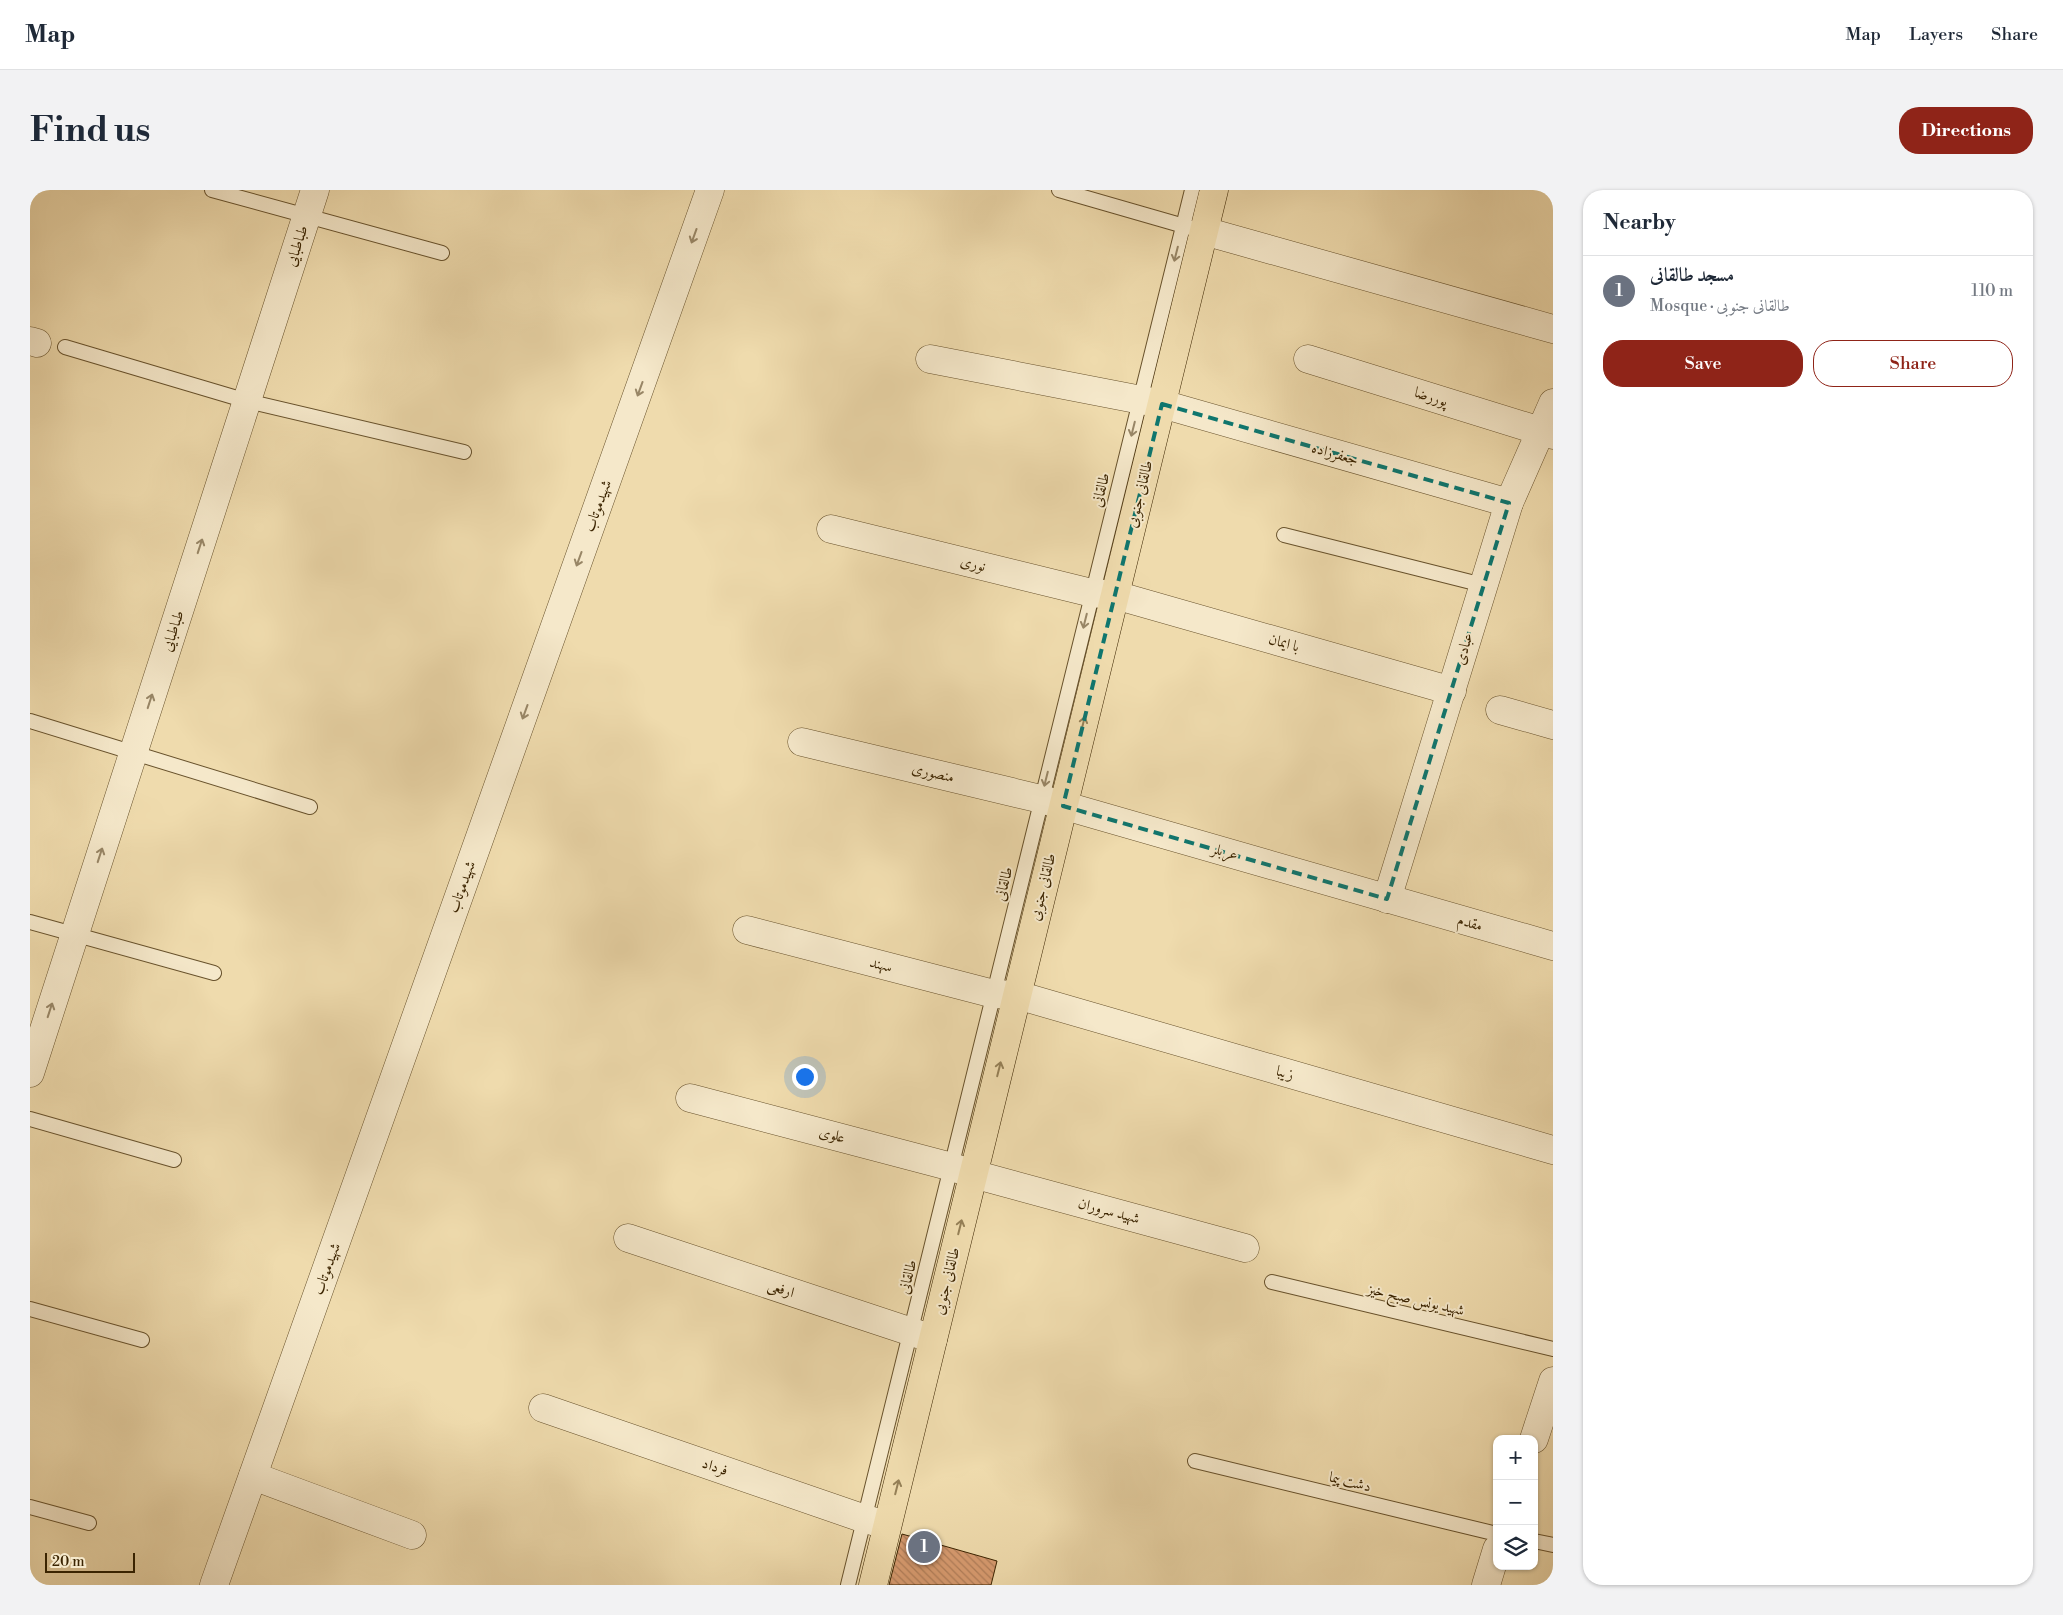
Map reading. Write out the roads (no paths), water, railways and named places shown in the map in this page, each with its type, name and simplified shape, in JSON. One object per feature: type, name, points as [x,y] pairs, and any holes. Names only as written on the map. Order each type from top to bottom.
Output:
[{"type":"main road","name":"طالقانی جنوبی","points":[[873,1585],[876,1522],[1052,802],[1193,228],[1214,190]]},
{"type":"street","name":"طباطبایی","points":[[30,1073],[315,190]]},
{"type":"street","name":"شهیدموتاب","points":[[214,1585],[710,190]]},
{"type":"street","points":[[1193,228],[1553,329]]},
{"type":"street","name":"جعفرزاده","points":[[930,359],[1151,402],[1509,503]]},
{"type":"street","name":"پوررضا","points":[[1308,360],[1547,433]]},
{"type":"street","name":"عبادی","points":[[1387,899],[1509,503],[1547,433],[1553,403]]},
{"type":"street","name":"نوری","points":[[831,529],[1104,594]]},
{"type":"street","name":"با ایمان","points":[[1104,594],[1452,691]]},
{"type":"street","points":[[1500,710],[1553,725]]},
{"type":"street","name":"منصوری","points":[[802,742],[1052,802]]},
{"type":"street","name":"عربلر","points":[[1052,802],[1387,899]]},
{"type":"street","name":"مقدم","points":[[1387,899],[1553,946]]},
{"type":"street","name":"سهند","points":[[747,930],[1006,994]]},
{"type":"street","name":"زیبا","points":[[1006,994],[1553,1150]]},
{"type":"street","name":"علوی","points":[[690,1098],[963,1170]]},
{"type":"street","name":"شهید سروران","points":[[963,1170],[1245,1248]]},
{"type":"street","name":"ارفعی","points":[[628,1238],[922,1335]]},
{"type":"street","points":[[1535,1435],[1553,1381]]},
{"type":"street","name":"فرداد","points":[[543,1408],[876,1522]]},
{"type":"street","points":[[253,1476],[412,1535]]},
{"type":"street","points":[[1486,1585],[1493,1563]]},
{"type":"lane","points":[[212,190],[442,253]]},
{"type":"lane","points":[[1059,190],[1193,228],[1192,190]]},
{"type":"lane","points":[[65,347],[247,400],[464,452]]},
{"type":"lane","points":[[1284,535],[1483,585]]},
{"type":"lane","points":[[30,721],[310,807]]},
{"type":"lane","points":[[30,922],[214,973]]},
{"type":"lane","points":[[30,1119],[174,1160]]},
{"type":"lane","name":"شهید یونس صبح خیز","points":[[1272,1282],[1553,1349]]},
{"type":"lane","points":[[30,1309],[142,1340]]},
{"type":"lane","name":"دشت پیما","points":[[1195,1461],[1493,1533]]},
{"type":"lane","points":[[30,1507],[89,1523]]},
{"type":"lane","points":[[848,1585],[876,1522]]},
{"type":"lane","points":[[1538,1542],[1553,1545]]},
{"type":"place","name":"مسجد طالقانی","points":[[924,1547]]}]
